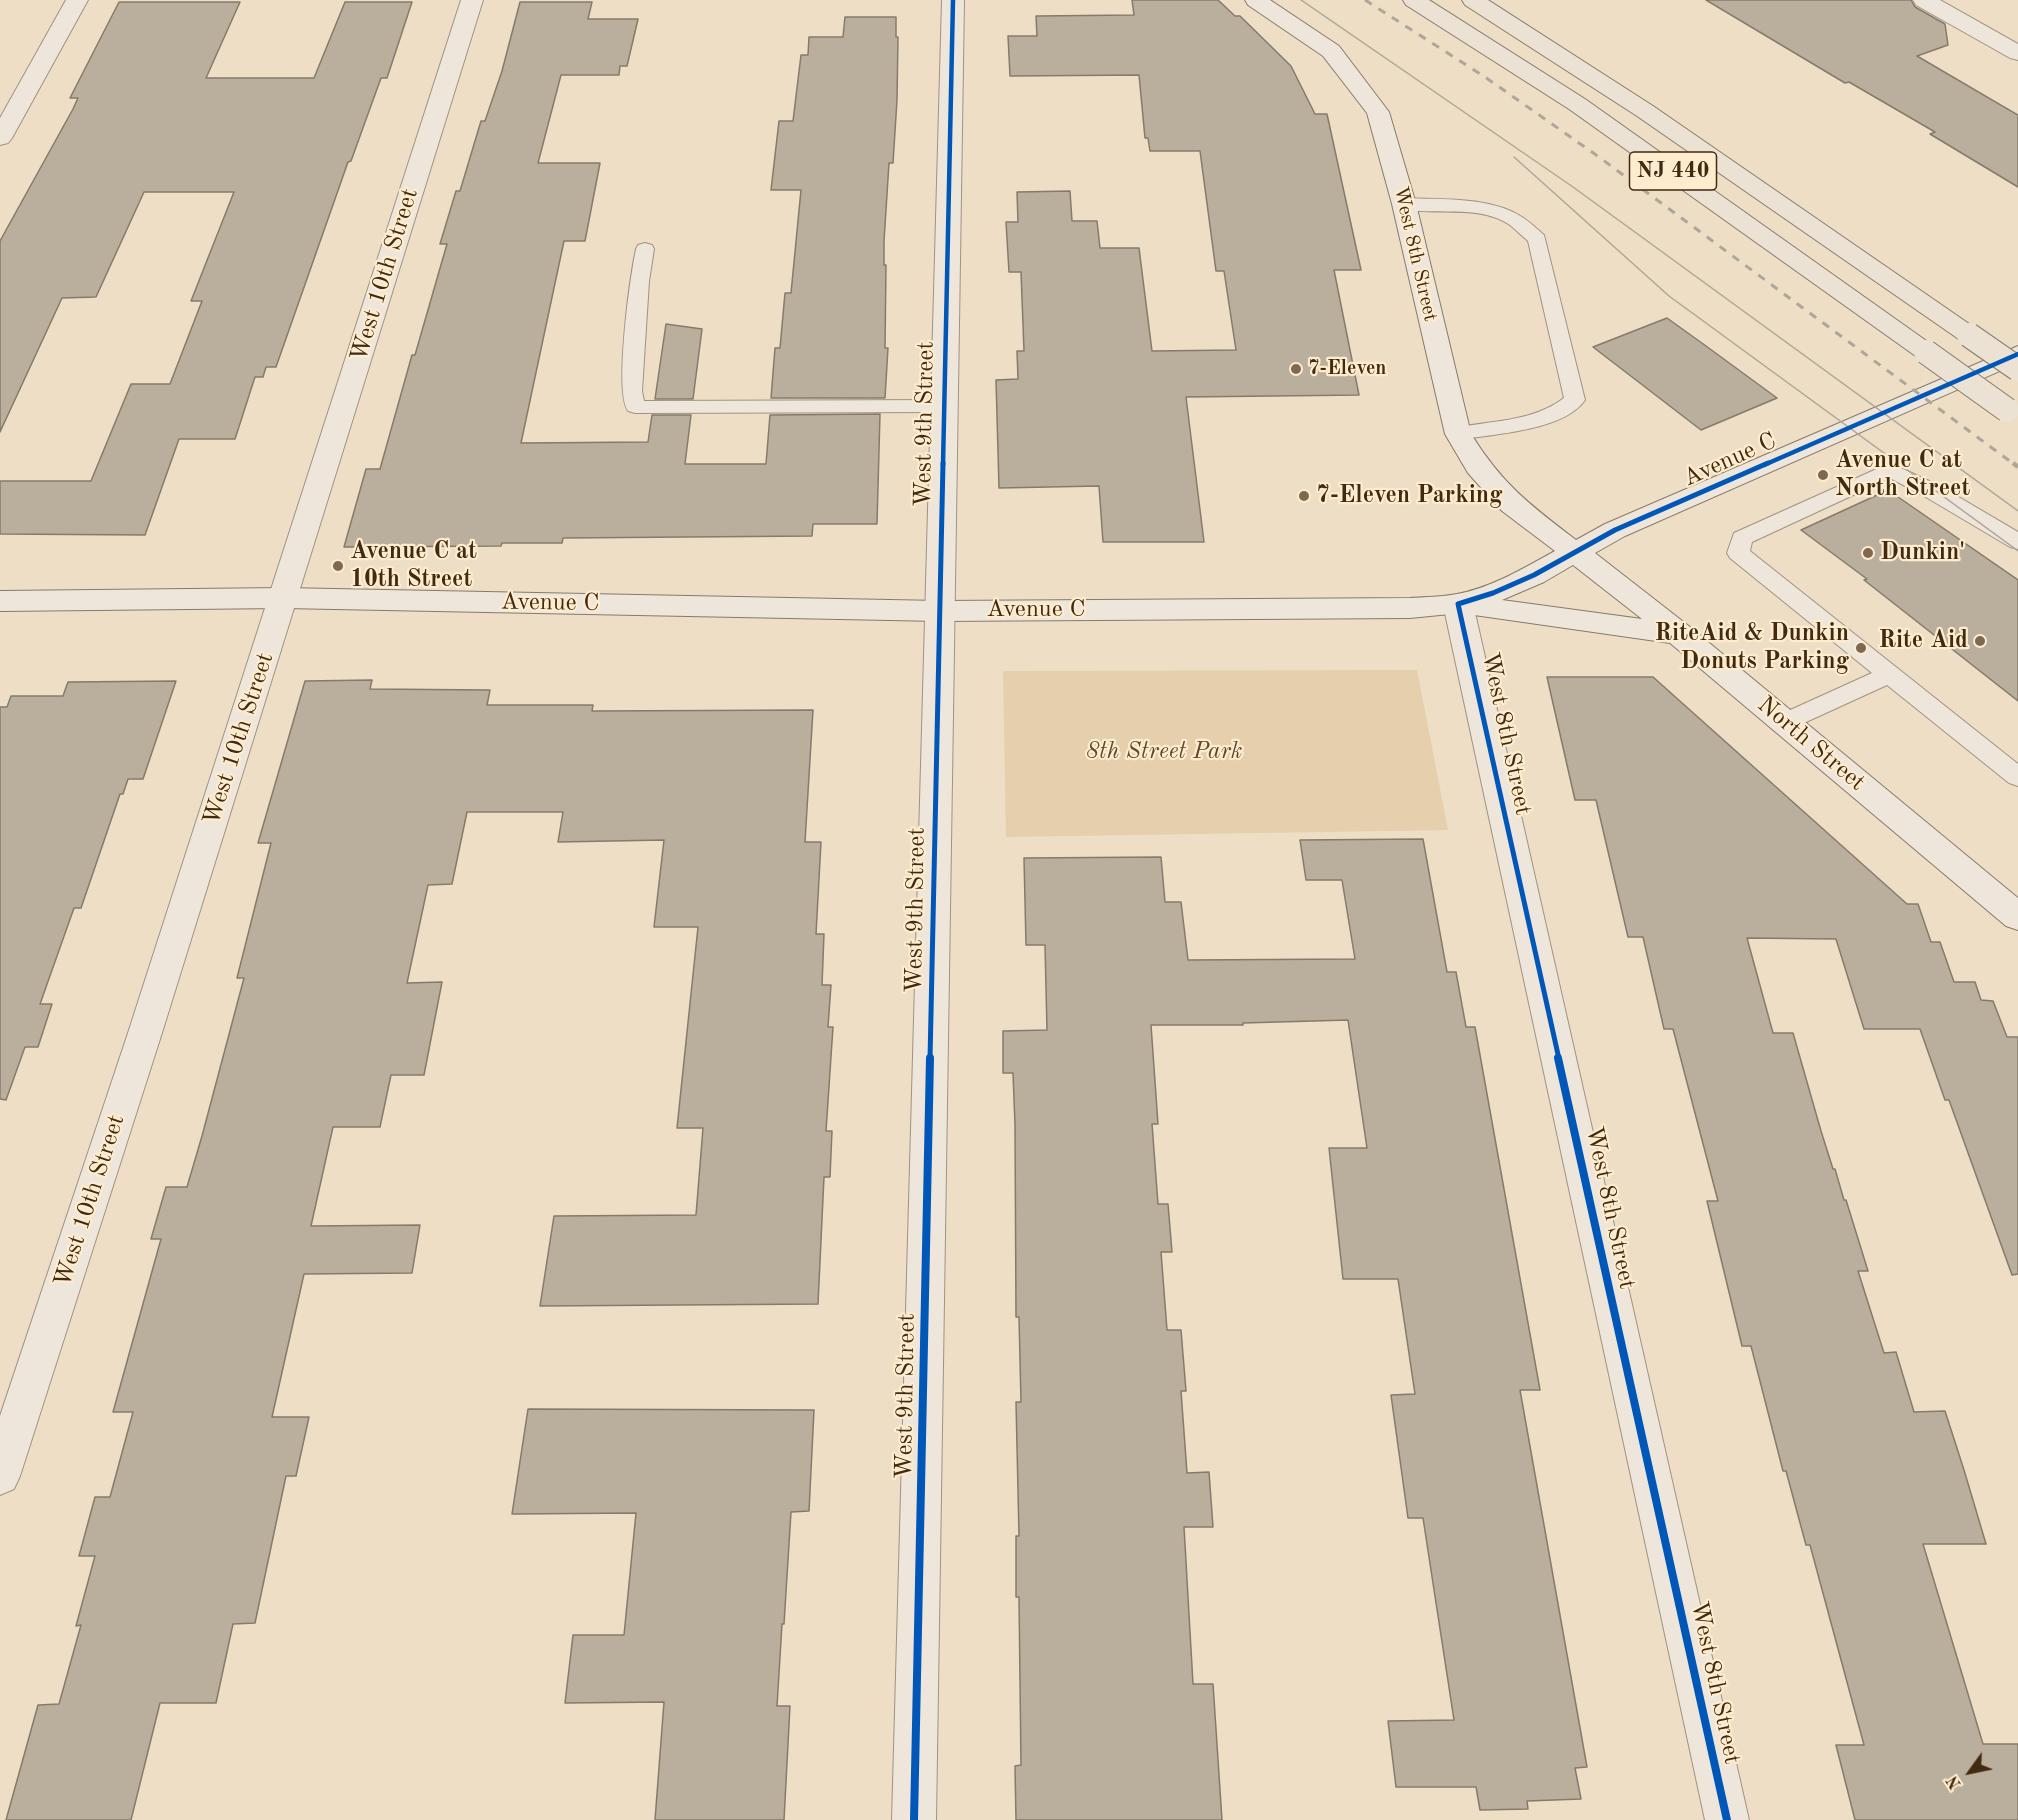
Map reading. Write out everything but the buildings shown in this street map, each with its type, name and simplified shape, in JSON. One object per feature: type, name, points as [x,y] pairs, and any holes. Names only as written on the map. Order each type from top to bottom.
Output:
[{"type":"highway","name":"NJ 440","points":[[1414,0],[1494,50],[1651,155],[2012,414]]},
{"type":"highway","name":"NJ 440","points":[[1473,0],[1645,111],[2018,369]]},
{"type":"street","points":[[0,138],[77,0]]},
{"type":"street","name":"West 10th Street","points":[[0,1476],[284,598],[472,0]]},
{"type":"street","name":"West 9th Street","points":[[915,1820],[953,0]]},
{"type":"street","name":"West 8th Street","points":[[1256,0],[1331,51],[1378,112],[1404,204],[1458,434],[1478,467],[1512,505],[1573,551]]},
{"type":"street","points":[[1924,0],[2018,53]]},
{"type":"street","name":"Avenue C","points":[[0,601],[284,598],[940,610],[1410,608],[1458,604],[1493,593],[1534,575],[1614,530],[2018,354]]},
{"type":"street","name":"North Street","points":[[1573,551],[1680,634],[2018,916]]},
{"type":"street","points":[[1458,604],[1680,634]]},
{"type":"street","name":"West 8th Street","points":[[1458,604],[1727,1820]]},
{"type":"lane","points":[[1404,204],[1469,207],[1498,213],[1516,221],[1537,239],[1575,400],[1563,411],[1548,417],[1458,434]]},
{"type":"lane","points":[[645,249],[639,281],[632,391],[635,408],[943,406]]},
{"type":"lane","points":[[2018,542],[1932,491],[1890,470],[1742,538],[1738,553],[2018,777]]},
{"type":"lane","points":[[1785,722],[1889,675]]},
{"type":"green space","name":"8th Street Park","points":[[1417,670],[1448,830],[1006,837],[1003,671]]},
{"type":"tram line","points":[[1301,0],[1573,187],[2018,511]]},
{"type":"tram line","points":[[1514,157],[1669,296],[2018,551]]},
{"type":"railway","points":[[1365,0],[1485,77],[1599,157],[2015,465]]},
{"type":"railway","points":[[2013,463],[2018,467]]},
{"type":"cycle path","points":[[914,1820],[953,0]]},
{"type":"cycle path","points":[[1727,1820],[1458,604],[1493,593],[1534,575],[1615,530],[2018,354]]},
{"type":"place","name":"7-Eleven","points":[[1296,369]]},
{"type":"place","name":"Avenue C at North Street","points":[[1823,475]]},
{"type":"place","name":"7-Eleven Parking","points":[[1304,496]]},
{"type":"place","name":"Dunkin'","points":[[1868,553]]},
{"type":"place","name":"Avenue C at 10th Street","points":[[338,566]]},
{"type":"place","name":"Rite Aid","points":[[1980,641]]},
{"type":"place","name":"RiteAid & Dunkin Donuts Parking","points":[[1861,648]]}]
